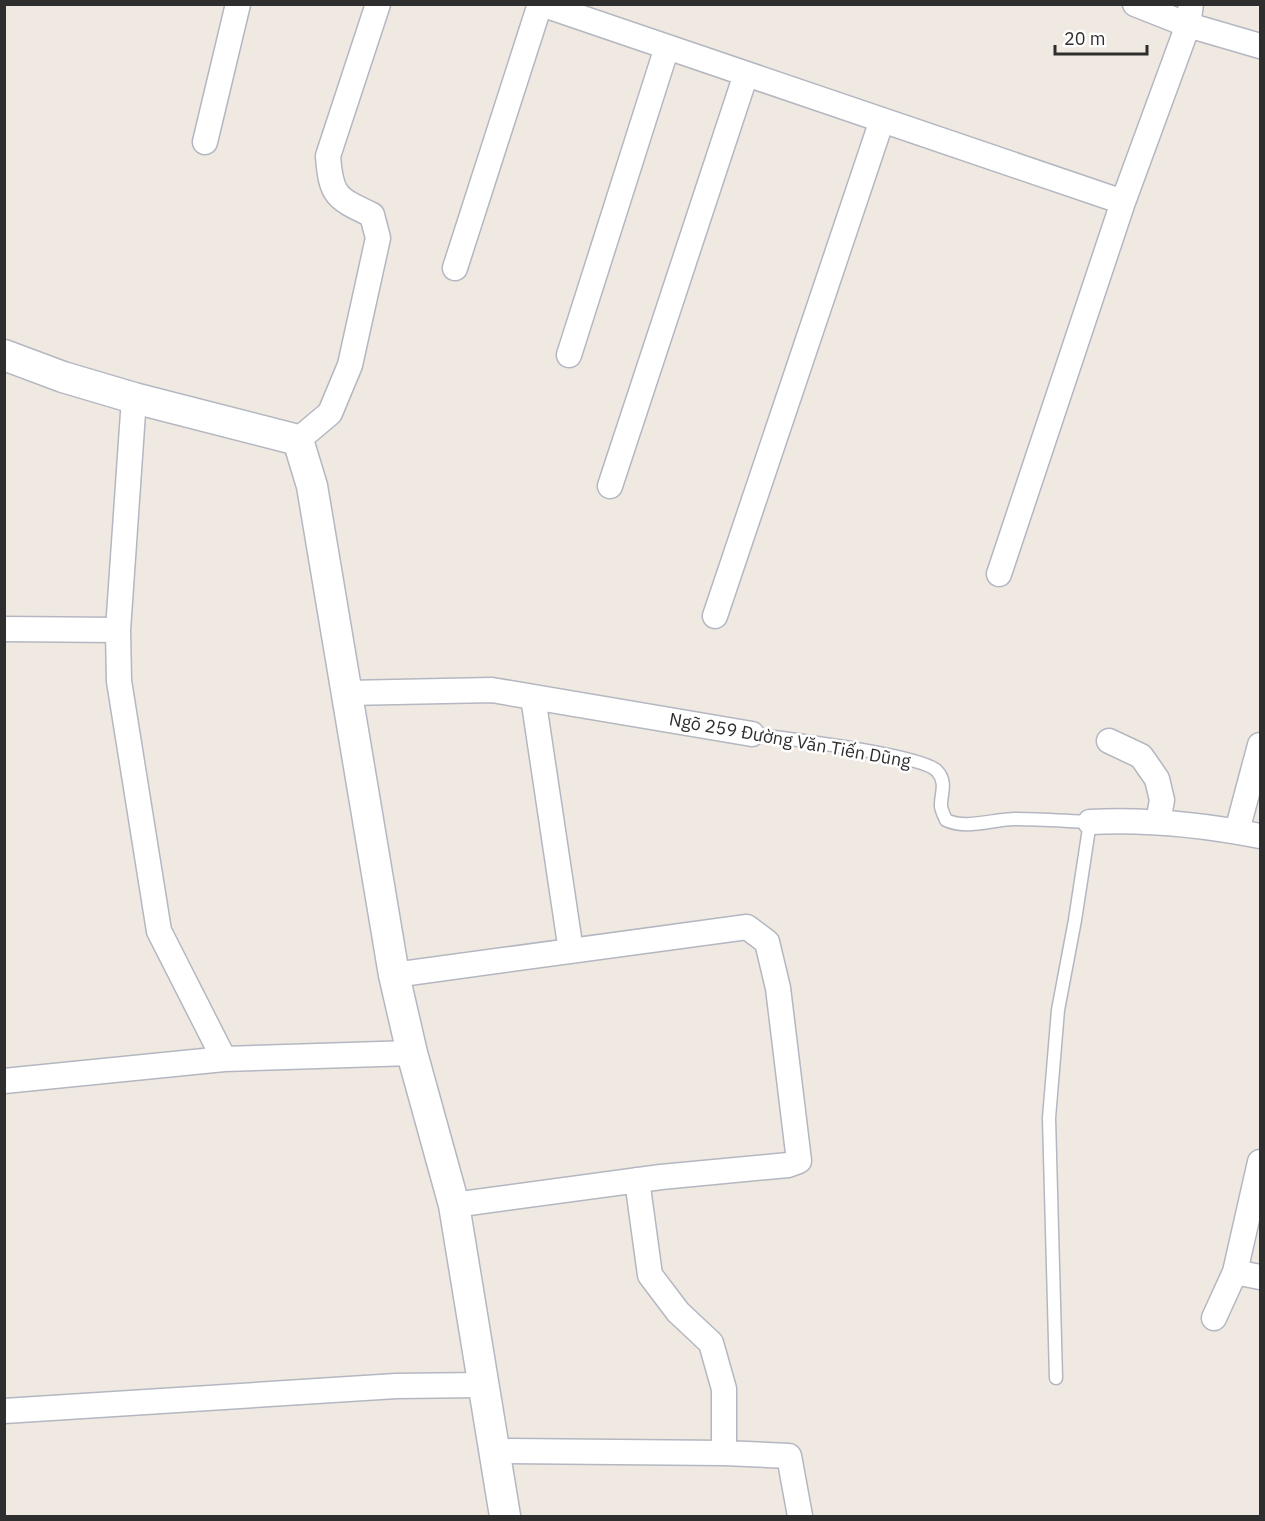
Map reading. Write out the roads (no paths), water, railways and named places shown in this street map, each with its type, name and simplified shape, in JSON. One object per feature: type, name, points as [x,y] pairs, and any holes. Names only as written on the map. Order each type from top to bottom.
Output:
[{"type":"street","points":[[205,142],[238,4]]},
{"type":"street","points":[[298,440],[330,413],[350,365],[378,238],[372,215],[338,196],[330,182],[328,156],[378,4]]},
{"type":"street","points":[[455,268],[541,4],[1123,202]]},
{"type":"street","points":[[1135,4],[1189,15],[1260,46]]},
{"type":"street","points":[[999,574],[1123,202],[1189,15]]},
{"type":"street","points":[[569,355],[667,47]]},
{"type":"street","points":[[610,486],[746,74]]},
{"type":"street","points":[[715,616],[882,120]]},
{"type":"street","points":[[4,355],[63,377],[134,398],[298,440]]},
{"type":"street","points":[[134,398],[118,630],[119,681],[159,931],[224,1059]]},
{"type":"street","points":[[298,440],[312,486],[394,975],[412,1053],[454,1205],[505,1516]]},
{"type":"street","points":[[4,629],[118,630]]},
{"type":"street","name":"Ngõ 259 Đường Văn Tiến Dũng","points":[[347,693],[492,690],[752,734]]},
{"type":"street","points":[[533,697],[571,951]]},
{"type":"street","points":[[1109,741],[1141,756],[1157,779],[1162,800],[1158,822]]},
{"type":"street","points":[[1237,831],[1260,745]]},
{"type":"street","name":"Ngõ 259 Đường Văn Tiến Dũng","points":[[1090,822],[1129,820],[1207,826],[1260,836]]},
{"type":"street","points":[[394,975],[747,927],[767,942],[778,988],[799,1161],[788,1165],[637,1180],[454,1205]]},
{"type":"street","points":[[4,1081],[224,1059],[412,1053]]},
{"type":"street","points":[[1214,1318],[1235,1272],[1260,1162]]},
{"type":"street","points":[[637,1180],[650,1275],[678,1312],[711,1343],[724,1389],[724,1453]]},
{"type":"street","points":[[1235,1272],[1260,1277]]},
{"type":"street","points":[[4,1411],[396,1386],[482,1384]]},
{"type":"street","points":[[494,1451],[724,1453],[789,1456],[800,1516]]},
{"type":"lane","name":"Ngõ 259 Đường Văn Tiến Dũng","points":[[752,734],[925,764],[938,772],[944,789],[941,805],[946,820],[951,823],[968,824],[1013,819],[1090,822]]},
{"type":"lane","points":[[1056,1378],[1049,1118],[1058,1010],[1090,822]]}]
